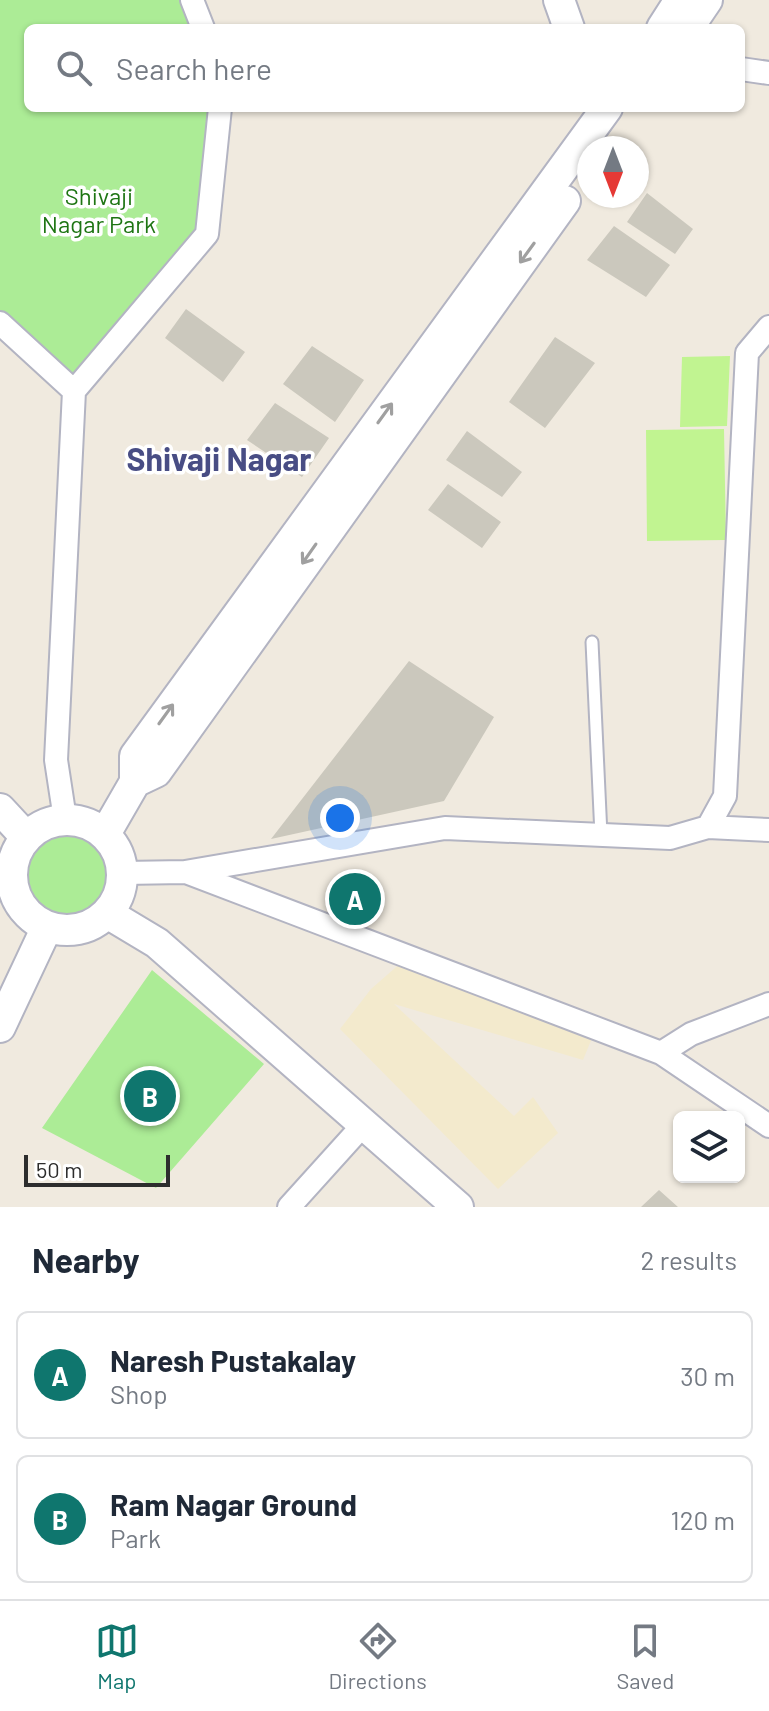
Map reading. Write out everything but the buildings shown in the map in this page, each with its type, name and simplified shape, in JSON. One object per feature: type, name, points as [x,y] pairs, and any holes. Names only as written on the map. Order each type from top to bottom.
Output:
[{"type":"street","points":[[192,0],[201,24]]},
{"type":"street","points":[[665,24],[680,0]]},
{"type":"street","points":[[691,24],[707,0]]},
{"type":"street","points":[[745,70],[769,73]]},
{"type":"street","points":[[65,819],[56,760],[74,391],[207,234],[220,112]]},
{"type":"street","points":[[105,834],[135,782],[135,756],[609,120]]},
{"type":"street","points":[[135,782],[156,772],[334,518],[577,184]]},
{"type":"street","points":[[0,323],[74,391]]},
{"type":"street","points":[[708,827],[725,796],[758,353],[769,327]]},
{"type":"street","points":[[0,809],[26,837]]},
{"type":"street","points":[[65,819],[79,821],[105,834],[120,858],[123,873],[121,887],[107,913],[80,929],[47,927],[21,907],[5,877],[26,837],[37,828],[65,819]]},
{"type":"street","points":[[123,873],[185,872],[445,828],[670,838],[708,827],[769,830]]},
{"type":"street","points":[[185,872],[661,1053],[769,1126]]},
{"type":"street","points":[[107,913],[157,943],[458,1207]]},
{"type":"street","points":[[0,1027],[47,927]]},
{"type":"street","points":[[661,1053],[691,1034],[769,1004]]},
{"type":"street","points":[[289,1207],[364,1124]]},
{"type":"lane","points":[[592,642],[601,835]]},
{"type":"shaded area","points":[[403,961],[599,1021],[583,1060],[394,1004],[514,1116],[533,1097],[558,1133],[498,1189],[340,1029],[371,989]]},
{"type":"green space","name":"Shivaji Nagar Park","points":[[0,0],[192,0],[201,24],[24,24],[24,112],[219,112],[207,234],[74,390],[0,322]]},
{"type":"green space","points":[[730,356],[727,426],[680,427],[682,357]]},
{"type":"green space","points":[[724,429],[726,540],[647,541],[646,430]]},
{"type":"green space","points":[[65,833],[81,837],[94,845],[102,858],[106,874],[102,890],[94,903],[81,911],[65,915],[49,911],[36,903],[28,890],[24,874],[28,858],[36,845],[49,837]]},
{"type":"green space","points":[[152,970],[264,1064],[156,1188],[42,1128]]},
{"type":"place","name":"Naresh Pustakalay","points":[[355,899]]},
{"type":"place","name":"Ram Nagar Ground","points":[[150,1096]]},
{"type":"district","name":"Shivaji Nagar","points":[[219,458]]}]
